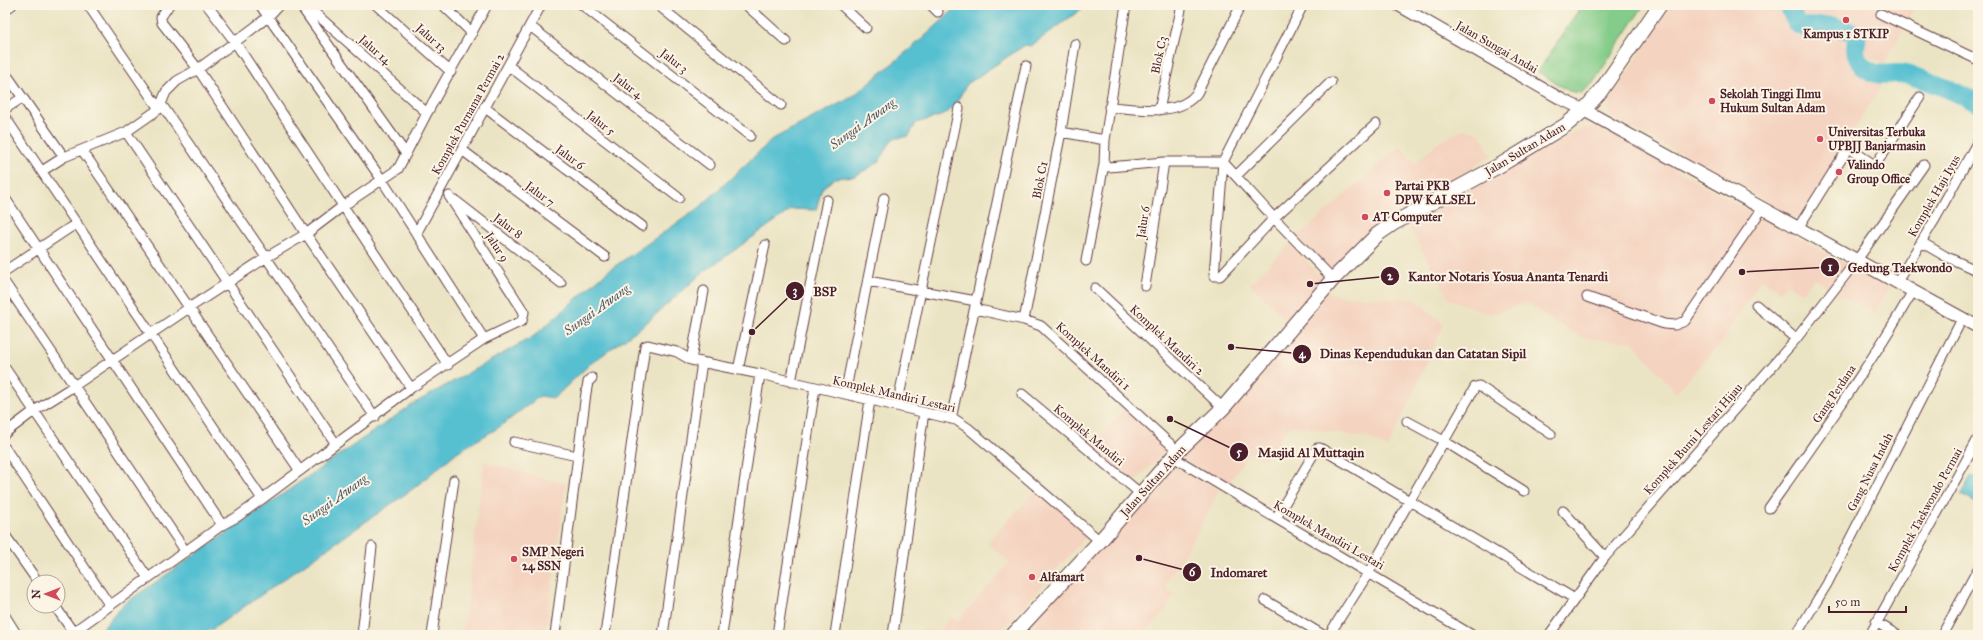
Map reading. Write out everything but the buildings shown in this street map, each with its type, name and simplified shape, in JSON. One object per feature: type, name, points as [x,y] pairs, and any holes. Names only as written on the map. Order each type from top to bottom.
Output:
[{"type":"main road","name":"Jalan Sultan Adam","points":[[1013,635],[1100,541],[1176,454],[1223,408],[1332,279],[1378,234],[1394,223],[1502,164],[1566,125],[1584,110],[1600,92],[1660,5]]},
{"type":"main road","points":[[1584,110],[1978,327]]},
{"type":"street","points":[[5,10],[12,5]]},
{"type":"street","points":[[88,5],[267,257],[375,417]]},
{"type":"street","points":[[169,5],[161,17],[162,23],[198,69],[306,234],[411,388]]},
{"type":"street","points":[[207,5],[235,42],[448,365]]},
{"type":"street","points":[[60,614],[71,634],[222,525],[237,518],[336,444],[375,417],[411,388],[448,365],[484,339],[382,180],[260,5]]},
{"type":"street","points":[[42,171],[64,157],[126,132],[161,107],[166,92],[177,81],[198,69],[235,42],[268,17],[279,5]]},
{"type":"street","points":[[300,5],[406,154]]},
{"type":"street","name":"Jalur 14","points":[[306,5],[427,112]]},
{"type":"street","name":"Jalur 13","points":[[376,5],[451,72]]},
{"type":"street","points":[[443,5],[472,32]]},
{"type":"street","points":[[5,432],[34,411],[112,361],[189,308],[267,257],[306,234],[343,206],[398,169],[427,112],[488,5]]},
{"type":"street","name":"Komplek Purnama Permai 2","points":[[416,234],[541,5]]},
{"type":"street","name":"Jalur 3","points":[[582,5],[750,136]]},
{"type":"street","points":[[658,5],[781,105]]},
{"type":"street","points":[[746,5],[786,41]]},
{"type":"street","points":[[841,5],[866,28]]},
{"type":"street","points":[[931,5],[938,12]]},
{"type":"street","points":[[1086,261],[1104,164],[1109,107],[1126,5]]},
{"type":"street","name":"Blok C3","points":[[1159,110],[1182,5]]},
{"type":"street","points":[[1303,5],[1223,162],[1214,276],[1220,276],[1274,218],[1376,124]]},
{"type":"street","name":"Jalan Sungai Andai","points":[[1398,5],[1561,99],[1584,110]]},
{"type":"street","points":[[1109,107],[1159,110],[1178,106],[1193,98],[1240,6]]},
{"type":"street","points":[[1881,14],[1978,60]]},
{"type":"street","name":"Jalur 4","points":[[530,26],[710,166]]},
{"type":"street","name":"Blok C1","points":[[1024,320],[1061,132],[1075,44]]},
{"type":"street","name":"Jalur 5","points":[[509,66],[679,198]]},
{"type":"street","points":[[951,419],[1026,66]]},
{"type":"street","points":[[9,78],[64,157]]},
{"type":"street","points":[[1236,176],[1331,82]]},
{"type":"street","points":[[1798,228],[1847,150],[1852,150],[1873,164],[1876,164],[1920,97]]},
{"type":"street","points":[[5,109],[22,98]]},
{"type":"street","name":"Jalur 6","points":[[484,107],[642,226]]},
{"type":"street","points":[[897,406],[959,108]]},
{"type":"street","points":[[5,117],[77,223],[150,335],[262,499]]},
{"type":"street","points":[[126,132],[336,444]]},
{"type":"street","points":[[1061,132],[1105,140]]},
{"type":"street","name":"Komplek Haji Iyus","points":[[1897,282],[1978,142]]},
{"type":"street","points":[[82,150],[300,471]]},
{"type":"street","name":"Jalur 7","points":[[462,150],[605,257]]},
{"type":"street","points":[[1104,164],[1109,167],[1164,162],[1223,162],[1332,279]]},
{"type":"street","name":"Jalur 6","points":[[1146,286],[1164,162]]},
{"type":"street","name":"Komplek Bumi Lestari Hijau","points":[[1549,635],[1606,557],[1796,339],[1857,260],[1924,166]]},
{"type":"street","name":"Jalur 8","points":[[441,189],[561,282]]},
{"type":"street","name":"Jalur 9","points":[[449,196],[524,312],[522,321],[484,339]]},
{"type":"street","points":[[5,198],[222,525]]},
{"type":"street","points":[[845,394],[884,198]]},
{"type":"street","points":[[792,382],[827,200]]},
{"type":"street","points":[[1587,297],[1664,324],[1675,325],[1685,321],[1762,208]]},
{"type":"street","points":[[5,270],[77,223]]},
{"type":"street","points":[[1921,242],[1945,256],[1978,271]]},
{"type":"street","points":[[738,370],[765,245]]},
{"type":"street","name":"Komplek Mandiri 1","points":[[868,281],[976,305],[1041,326],[1176,454]]},
{"type":"street","points":[[5,283],[186,552]]},
{"type":"street","name":"Komplek Mandiri 2","points":[[1095,288],[1223,408]]},
{"type":"street","points":[[691,360],[704,291]]},
{"type":"street","name":"Gang Perdana","points":[[1769,508],[1849,395],[1884,341],[1913,291]]},
{"type":"street","points":[[1756,305],[1796,339]]},
{"type":"street","name":"Gang Nusa Indah","points":[[1796,635],[1827,584],[1962,318]]},
{"type":"street","name":"Komplek Mandiri Lestari","points":[[605,635],[644,346],[660,347],[691,360],[760,374],[951,419],[968,428],[1100,541]]},
{"type":"street","points":[[662,635],[702,362]]},
{"type":"street","points":[[5,368],[148,578]]},
{"type":"street","points":[[722,635],[760,374]]},
{"type":"street","points":[[555,635],[586,393],[588,382],[592,378]]},
{"type":"street","points":[[1329,635],[1369,572],[1477,386],[1480,386],[1551,434]]},
{"type":"street","points":[[777,635],[815,388]]},
{"type":"street","name":"Komplek Mandiri","points":[[1022,394],[1140,494]]},
{"type":"street","points":[[835,635],[870,400]]},
{"type":"street","points":[[893,635],[924,412]]},
{"type":"street","points":[[1407,421],[1444,441],[1524,491]]},
{"type":"street","name":"Komplek Taekwondo Permai","points":[[1870,635],[1978,439]]},
{"type":"street","points":[[514,442],[578,456]]},
{"type":"street","points":[[5,448],[110,606]]},
{"type":"street","points":[[1276,518],[1318,448],[1576,598]]},
{"type":"street","name":"Komplek Mandiri Lestari","points":[[1176,454],[1276,518],[1369,572],[1472,635]]},
{"type":"street","points":[[1970,456],[1978,461]]},
{"type":"street","points":[[432,635],[454,480]]},
{"type":"street","points":[[1563,511],[1606,557]]},
{"type":"street","points":[[5,535],[32,574]]},
{"type":"street","points":[[362,635],[372,547]]},
{"type":"street","points":[[1942,635],[1978,569]]},
{"type":"street","points":[[1265,600],[1323,635]]},
{"type":"street","points":[[5,616],[18,635]]},
{"type":"street","points":[[1876,622],[1897,635]]},
{"type":"shaded area","points":[[1671,5],[1785,5],[1787,6],[1788,16],[1797,30],[1829,33],[1816,25],[1811,26],[1802,22],[1797,14],[1798,5],[1916,5],[1884,65],[1840,40],[1848,48],[1853,62],[1885,80],[1798,219],[1793,218],[1715,171],[1612,118],[1609,113],[1608,108],[1610,101]]},
{"type":"shaded area","points":[[1584,127],[1596,127],[1619,138],[1846,264],[1830,288],[1814,278],[1802,292],[1788,284],[1780,291],[1762,279],[1721,343],[1676,393],[1633,342],[1583,338],[1548,318],[1529,303],[1490,314],[1449,299],[1408,225]]},
{"type":"shaded area","points":[[1464,129],[1480,133],[1491,156],[1456,178],[1430,189],[1379,222],[1335,269],[1328,272],[1295,239],[1400,146],[1415,164],[1437,143]]},
{"type":"shaded area","points":[[1291,243],[1323,280],[1286,320],[1250,284]]},
{"type":"shaded area","points":[[1855,268],[1889,287],[1874,313],[1837,294]]},
{"type":"shaded area","points":[[1328,292],[1339,296],[1414,299],[1444,324],[1388,448],[1368,438],[1291,425],[1263,460],[1249,452],[1228,485],[1181,458],[1233,398]]},
{"type":"shaded area","points":[[1125,408],[1169,448],[1132,484],[1090,448]]},
{"type":"shaded area","name":"SMP Negeri 24 SSN","points":[[484,462],[566,484],[545,635],[463,635]]},
{"type":"shaded area","points":[[1172,465],[1219,490],[1201,526],[1165,585],[1174,595],[1165,611],[1143,635],[1019,635]]},
{"type":"shaded area","points":[[1036,490],[1089,533],[998,635],[918,635],[920,630],[931,630],[939,633],[950,617],[958,620],[1010,562],[987,543]]},
{"type":"green space","points":[[1582,5],[1644,5],[1593,83],[1581,93],[1569,91],[1538,72]]},
{"type":"water","name":"Sungai Awang","points":[[959,5],[1087,5],[1031,46],[1025,45],[967,84],[956,103],[944,115],[916,123],[909,136],[892,139],[879,162],[855,176],[835,178],[822,188],[816,210],[792,209],[701,274],[645,324],[590,364],[554,398],[540,396],[498,428],[457,452],[414,488],[211,630],[193,635],[97,635],[124,604],[413,404],[534,336],[608,271],[699,208],[773,139],[852,97],[922,39]]},
{"type":"water","points":[[1970,478],[1978,478],[1978,504],[1961,495]]},
{"type":"waterway","points":[[1788,5],[1797,24],[1804,27],[1833,26],[1853,32],[1857,39],[1856,54],[1860,63],[1872,72],[1912,76],[1941,86],[1978,103]]},
{"type":"place","name":"Kampus 1 STKIP","points":[[1846,20]]},
{"type":"place","name":"Sekolah Tinggi Ilmu Hukum Sultan Adam","points":[[1712,101]]},
{"type":"place","name":"Universitas Terbuka UPBJJ Banjarmasin","points":[[1820,139]]},
{"type":"place","name":"Valindo Group Office","points":[[1839,172]]},
{"type":"place","name":"Partai PKB DPW KALSEL","points":[[1387,193]]},
{"type":"place","name":"AT Computer","points":[[1365,217]]},
{"type":"place","name":"Gedung Taekwondo","points":[[1742,272]]},
{"type":"place","name":"Kantor Notaris Yosua Ananta Tenardi","points":[[1310,284]]},
{"type":"place","name":"BSP","points":[[752,332]]},
{"type":"place","name":"Dinas Kependudukan dan Catatan Sipil","points":[[1231,347]]},
{"type":"place","name":"Masjid Al Muttaqin","points":[[1170,419]]},
{"type":"place","name":"Indomaret","points":[[1139,558]]},
{"type":"place","name":"SMP Negeri 24 SSN","points":[[514,559]]},
{"type":"place","name":"Alfamart","points":[[1032,577]]}]
